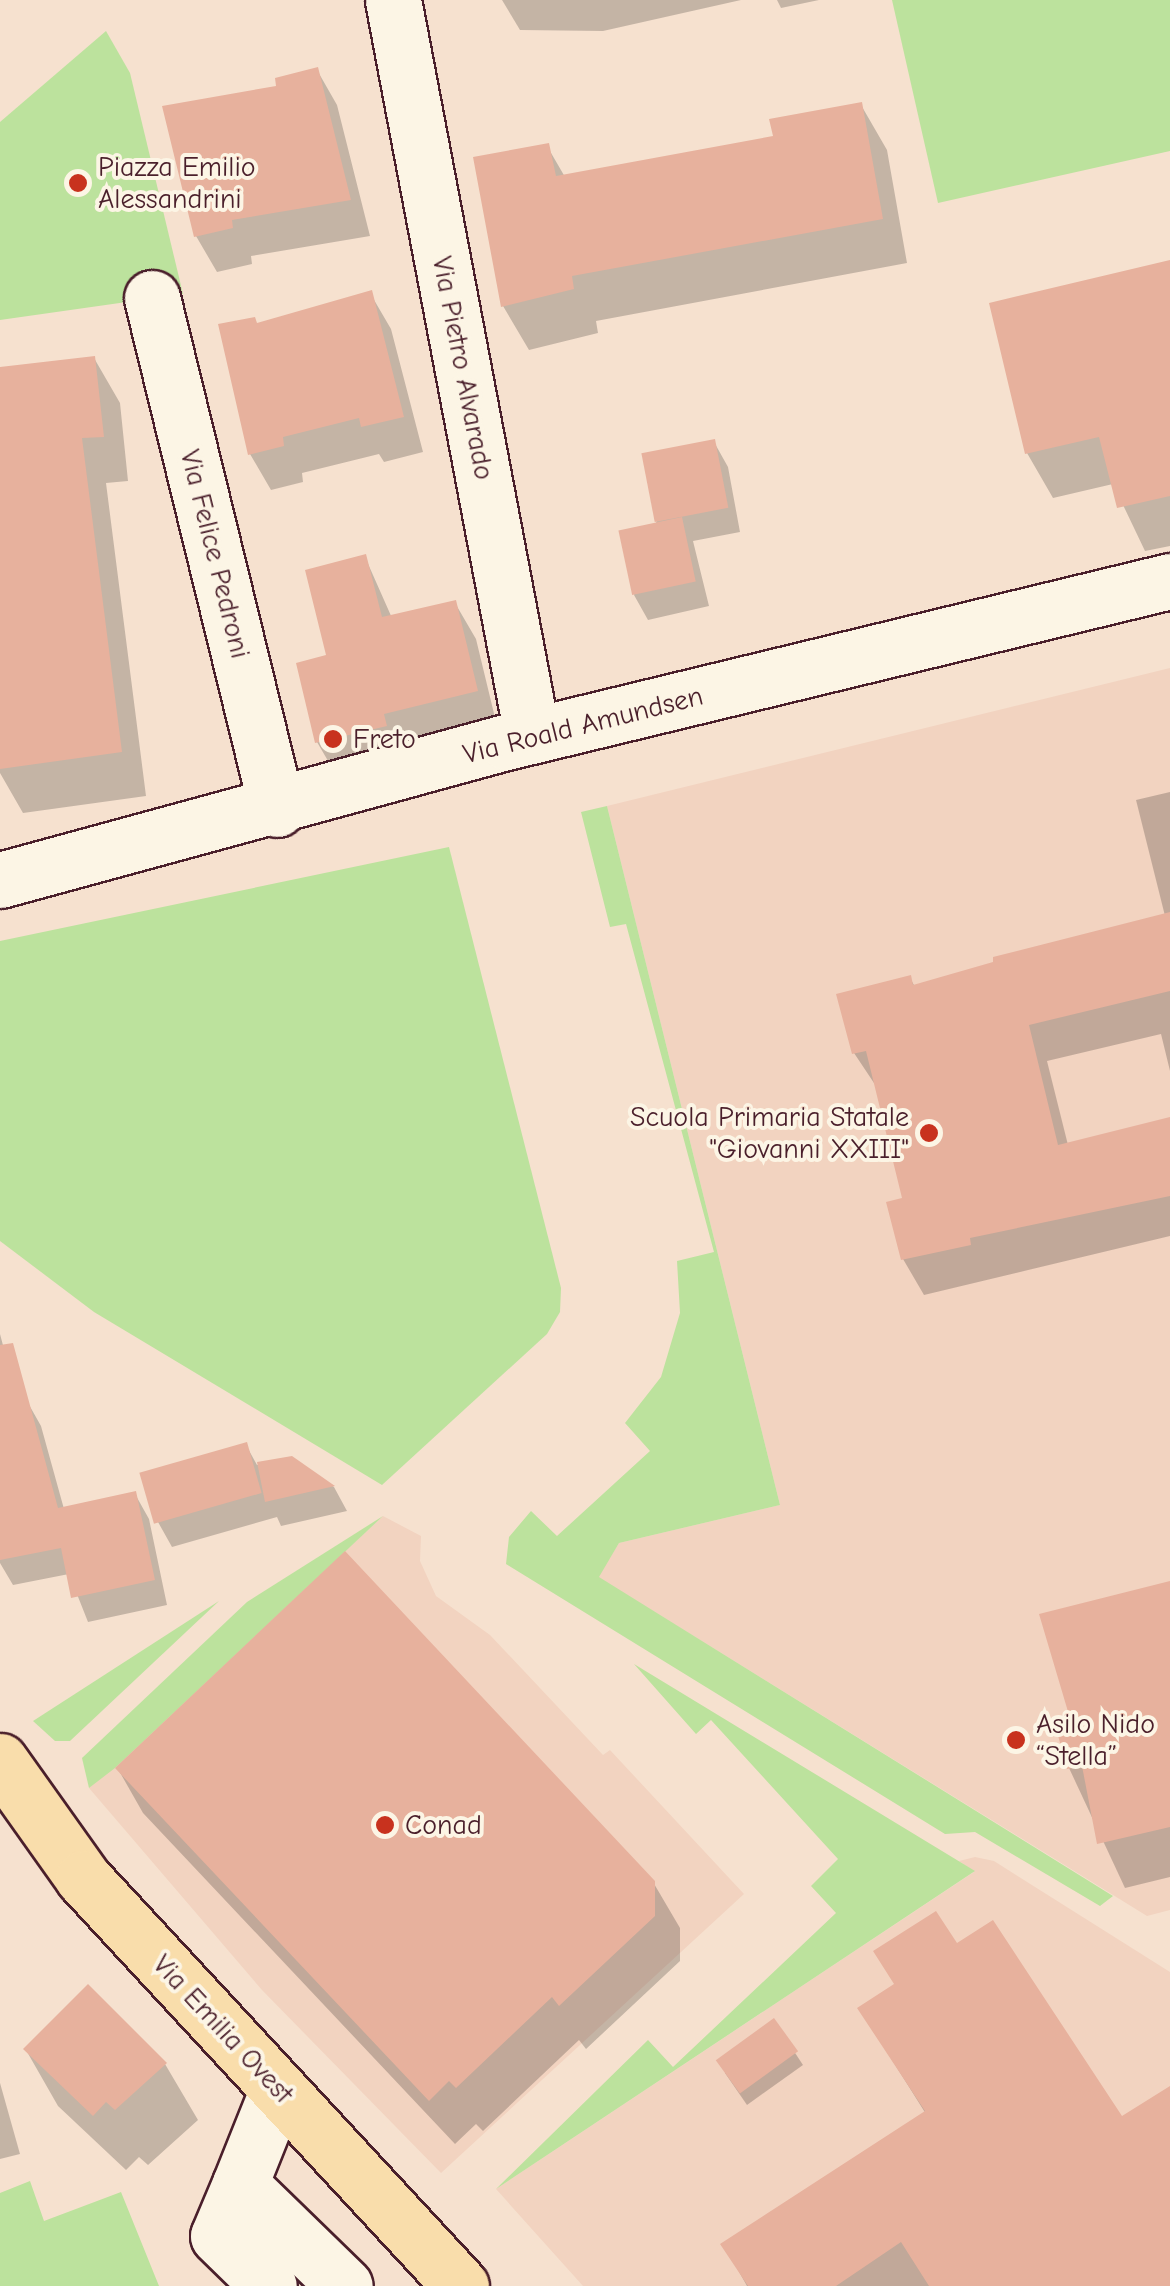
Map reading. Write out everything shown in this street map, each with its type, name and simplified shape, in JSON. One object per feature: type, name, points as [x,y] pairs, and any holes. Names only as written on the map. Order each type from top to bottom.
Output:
[{"type":"main road","name":"Via Emilia Ovest","points":[[0,1761],[83,1878],[461,2286]]},
{"type":"street","name":"Via Pietro Alvarado","points":[[393,0],[532,736]]},
{"type":"street","name":"Via Felice Pedroni","points":[[152,298],[277,809]]},
{"type":"street","name":"Via Roald Amundsen","points":[[0,880],[277,809],[532,736],[1170,581]]},
{"type":"street","points":[[270,2286],[218,2236],[278,2089]]},
{"type":"street","points":[[240,2184],[345,2286]]},
{"type":"shaded area","name":"Scuola Primaria Statale \"Giovanni XXIII\"","points":[[1170,668],[1170,1910],[1147,1916],[598,1577],[619,1543],[780,1505],[607,806]]},
{"type":"shaded area","name":"Conad","points":[[383,1516],[421,1536],[420,1561],[436,1596],[490,1635],[603,1755],[610,1750],[744,1894],[441,2173],[262,1990],[89,1788]]},
{"type":"shaded area","points":[[975,1857],[994,1861],[1170,1972],[1170,2286],[583,2286],[496,2189],[974,1872],[959,1861]]},
{"type":"green space","points":[[892,0],[1170,0],[1170,151],[938,203]]},
{"type":"green space","name":"Piazza Emilio Alessandrini","points":[[106,31],[130,73],[183,294],[0,320],[0,122]]},
{"type":"green space","points":[[607,806],[780,1505],[619,1543],[599,1577],[1113,1896],[1100,1906],[975,1832],[945,1834],[506,1564],[509,1537],[531,1511],[557,1536],[650,1451],[625,1423],[661,1377],[680,1313],[677,1261],[714,1252],[626,924],[610,927],[581,812]]},
{"type":"green space","points":[[449,847],[561,1288],[560,1312],[547,1334],[382,1485],[94,1312],[0,1241],[0,941]]},
{"type":"green space","points":[[383,1516],[89,1788],[82,1758],[247,1602]]},
{"type":"green space","points":[[219,1601],[70,1741],[55,1741],[33,1721]]},
{"type":"green space","points":[[634,1664],[975,1871],[496,2189],[648,2040],[673,2067],[836,1913],[811,1886],[838,1859],[711,1720],[696,1734]]},
{"type":"green space","points":[[30,2181],[44,2221],[121,2192],[159,2286],[0,2286],[0,2193]]},
{"type":"building","points":[[318,67],[351,200],[232,220],[233,228],[194,237],[162,106],[276,86],[275,78]]},
{"type":"building","points":[[862,102],[883,219],[572,276],[574,289],[501,307],[473,157],[549,143],[556,176],[773,136],[769,119]]},
{"type":"building","points":[[1170,260],[1170,496],[1117,508],[1099,437],[1025,454],[989,303]]},
{"type":"building","points":[[372,290],[404,417],[361,427],[359,418],[283,437],[284,446],[248,455],[218,324],[255,317],[257,323]]},
{"type":"building","points":[[95,356],[104,437],[82,438],[122,752],[0,769],[0,367]]},
{"type":"building","points":[[715,439],[728,508],[655,522],[641,453]]},
{"type":"building","points":[[682,517],[696,582],[632,595],[618,531]]},
{"type":"building","points":[[366,554],[382,617],[456,600],[478,691],[384,714],[387,726],[315,743],[296,663],[326,655],[305,570]]},
{"type":"building","points":[[1170,912],[1170,991],[1029,1025],[1058,1145],[1170,1117],[1170,1196],[970,1238],[971,1245],[901,1260],[886,1202],[902,1198],[866,1051],[852,1054],[836,994],[911,975],[913,985],[993,962],[993,957]]},
{"type":"building","points":[[13,1343],[58,1508],[136,1491],[155,1580],[71,1598],[61,1548],[0,1560],[0,1345]]},
{"type":"building","points":[[247,1442],[262,1493],[154,1524],[139,1473]]},
{"type":"building","points":[[292,1456],[335,1486],[265,1502],[257,1462]]},
{"type":"building","name":"Conad","points":[[345,1551],[655,1881],[655,1916],[559,2006],[552,1997],[456,2088],[449,2081],[429,2101],[115,1768]]},
{"type":"building","points":[[1170,1581],[1170,1827],[1097,1844],[1082,1766],[1067,1769],[1056,1728],[1069,1715],[1039,1614]]},
{"type":"building","points":[[936,1911],[957,1943],[993,1920],[1122,2116],[1170,2086],[1170,2286],[929,2286],[901,2242],[836,2286],[748,2286],[720,2244],[925,2111],[857,2008],[894,1984],[873,1951]]},
{"type":"building","points":[[88,1984],[167,2063],[115,2110],[106,2102],[93,2116],[23,2049]]},
{"type":"building","points":[[774,2018],[798,2051],[740,2093],[716,2060]]},
{"type":"place","name":"Piazza Emilio Alessandrini","points":[[78,183]]},
{"type":"place","name":"Freto","points":[[333,739]]},
{"type":"place","name":"Scuola Primaria Statale \"Giovanni XXIII\"","points":[[929,1133]]},
{"type":"place","name":"Asilo Nido “Stella”","points":[[1016,1740]]},
{"type":"place","name":"Conad","points":[[385,1825]]}]
